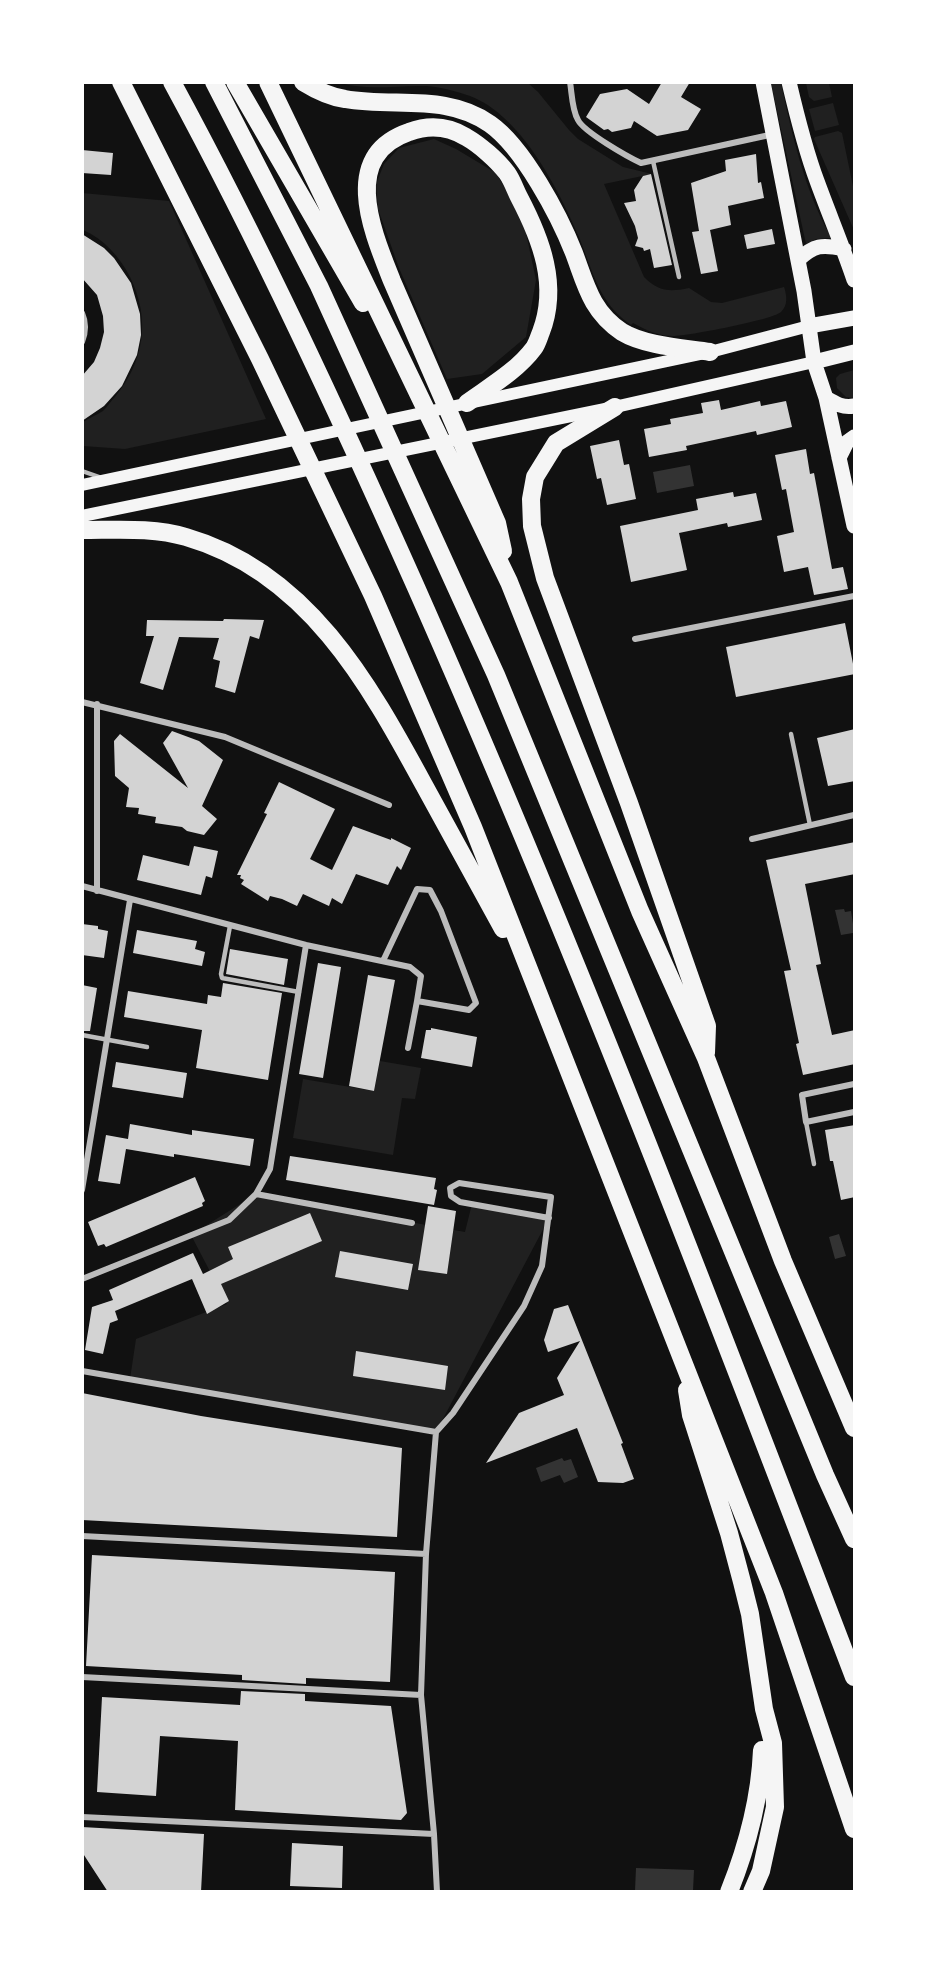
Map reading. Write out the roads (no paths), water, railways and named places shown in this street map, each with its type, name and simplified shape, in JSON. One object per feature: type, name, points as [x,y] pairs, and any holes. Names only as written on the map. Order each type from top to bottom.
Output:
[{"type":"highway","points":[[113,82],[155,153]]},
{"type":"highway","points":[[121,82],[260,359],[373,596],[473,827],[774,1593],[855,1829]]},
{"type":"highway","points":[[171,82],[211,154],[343,424],[540,873],[651,1149],[855,1677]]},
{"type":"highway","points":[[214,82],[319,286],[496,675],[825,1475],[855,1539]]},
{"type":"highway","points":[[235,82],[437,429]]},
{"type":"highway","points":[[268,82],[509,582],[640,911],[706,1058],[783,1261],[855,1428]]},
{"type":"highway","points":[[303,82],[319,92],[345,99],[444,105],[471,112],[492,125],[517,151],[540,185],[573,251],[595,307],[624,333],[642,341],[710,352]]},
{"type":"highway","points":[[467,403],[511,371],[535,348],[548,305],[547,263],[533,223],[506,172],[465,136],[434,127],[417,129],[394,137],[379,152],[370,166],[367,184],[368,211],[376,240],[392,281],[497,523],[509,582]]},
{"type":"highway","points":[[615,407],[556,442],[535,477],[531,499],[532,526],[545,578],[707,1026],[706,1058]]},
{"type":"highway","points":[[82,530],[155,531],[185,536],[214,546],[285,589],[306,609],[357,670],[383,709],[542,1002]]},
{"type":"highway","points":[[681,1356],[691,1415],[729,1533],[750,1614],[764,1709],[773,1743],[775,1807],[761,1871],[752,1892]]},
{"type":"highway","points":[[729,1892],[752,1822],[761,1772],[764,1709]]},
{"type":"main road","points":[[763,82],[798,260],[814,362],[826,398],[855,526]]},
{"type":"main road","points":[[789,82],[800,131],[813,171],[855,280]]},
{"type":"main road","points":[[798,260],[808,250],[818,246],[844,249]]},
{"type":"main road","points":[[82,485],[710,352],[809,326],[855,318]]},
{"type":"main road","points":[[82,516],[615,407],[855,352]]},
{"type":"main road","points":[[826,398],[836,405],[847,408],[855,406]]},
{"type":"main road","points":[[839,458],[847,442],[855,437]]},
{"type":"street","points":[[570,82],[577,120],[584,128],[641,163],[774,134]]},
{"type":"street","points":[[82,313],[85,319],[85,334],[82,342]]},
{"type":"street","points":[[635,639],[855,596]]},
{"type":"street","points":[[82,702],[225,736],[389,805]]},
{"type":"street","points":[[97,891],[98,704]]},
{"type":"street","points":[[752,839],[855,815]]},
{"type":"street","points":[[82,886],[306,945],[410,967],[421,976],[408,1048]]},
{"type":"street","points":[[383,961],[417,889],[430,890],[441,911],[476,1003],[469,1010],[417,1001]]},
{"type":"street","points":[[82,1190],[130,900]]},
{"type":"street","points":[[82,1279],[229,1220],[256,1194],[270,1169],[306,945]]},
{"type":"street","points":[[855,1084],[802,1095],[806,1122],[855,1112]]},
{"type":"street","points":[[437,1892],[421,1695],[426,1554],[436,1432],[453,1413],[524,1306],[542,1266],[549,1218],[551,1197],[459,1183],[450,1188],[451,1196],[460,1202],[549,1218]]},
{"type":"street","points":[[256,1194],[412,1223]]},
{"type":"street","points":[[82,1371],[436,1432]]},
{"type":"street","points":[[82,1536],[426,1554]]},
{"type":"street","points":[[82,1677],[421,1695]]},
{"type":"street","points":[[82,1817],[434,1834]]},
{"type":"lane","points":[[653,161],[679,277]]},
{"type":"lane","points":[[82,471],[107,480]]},
{"type":"lane","points":[[791,734],[810,825]]},
{"type":"lane","points":[[230,926],[222,978],[299,992]]},
{"type":"lane","points":[[82,1035],[147,1047]]},
{"type":"lane","points":[[806,1122],[813,1164]]}]
